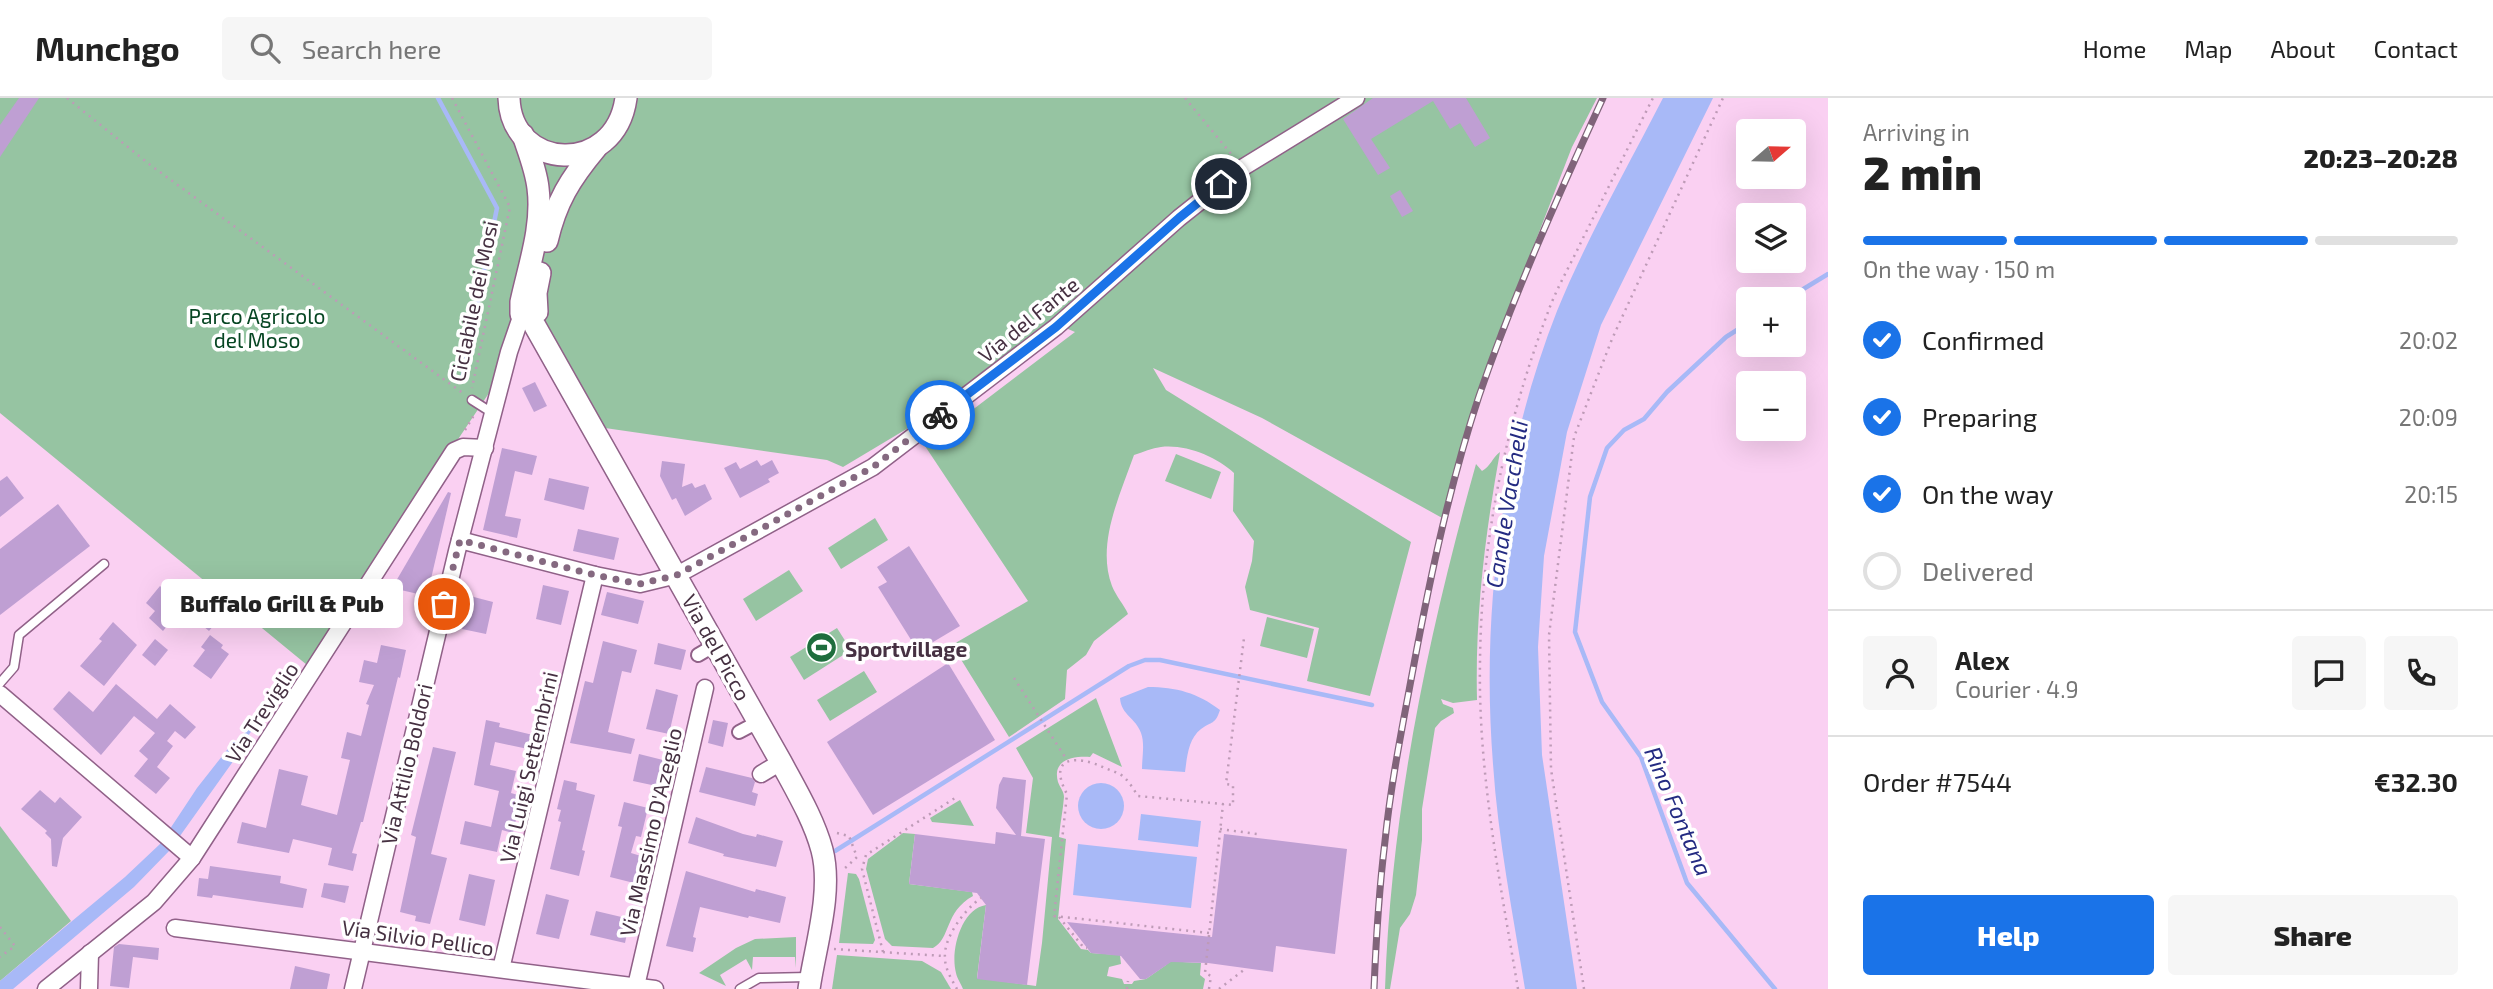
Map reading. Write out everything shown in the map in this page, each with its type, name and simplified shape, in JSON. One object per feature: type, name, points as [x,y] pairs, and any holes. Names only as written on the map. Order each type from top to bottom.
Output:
[{"type":"main road","name":"Via Attilio Boldori","points":[[528,319],[553,216],[566,186],[596,148],[611,135],[622,118],[626,98]]},
{"type":"main road","name":"Via Attilio Boldori","points":[[506,101],[514,122],[523,135],[540,202],[539,221],[521,302],[528,319]]},
{"type":"main road","points":[[523,135],[542,149],[565,155],[581,154],[596,148]]},
{"type":"main road","name":"Via del Picco","points":[[528,319],[673,576],[698,613],[706,650],[758,722],[782,762],[812,824],[822,852],[825,893],[810,983]]},
{"type":"street","name":"Via del Fante","points":[[673,576],[873,467],[1056,327],[1179,218],[1242,168],[1356,98]]},
{"type":"street","name":"Via Attilio Boldori","points":[[353,989],[460,540],[509,352],[528,319]]},
{"type":"street","points":[[454,451],[463,447],[485,448]]},
{"type":"street","name":"Via Treviglio","points":[[46,989],[154,902],[192,858],[454,451]]},
{"type":"street","points":[[460,540],[640,584],[673,576]]},
{"type":"street","name":"Via Luigi Settembrini","points":[[501,969],[595,575]]},
{"type":"street","name":"Via Massimo D'Azeglio","points":[[636,986],[705,688]]},
{"type":"street","points":[[0,694],[192,858]]},
{"type":"street","points":[[739,732],[758,722]]},
{"type":"street","points":[[761,774],[782,762]]},
{"type":"street","name":"Via Silvio Pellico","points":[[175,928],[655,989]]},
{"type":"street","points":[[89,989],[90,953]]},
{"type":"lane","name":"Ciclabile dei Mosi","points":[[472,400],[494,414]]},
{"type":"lane","points":[[0,683],[15,667],[19,635],[104,564]]},
{"type":"lane","points":[[740,989],[759,978],[810,983]]},
{"type":"path","points":[[67,98],[149,164],[472,400]]},
{"type":"path","name":"Ciclabile dei Mosi","points":[[452,98],[510,207],[471,391],[475,415],[454,451]]},
{"type":"path","points":[[1185,98],[1242,168]]},
{"type":"path","points":[[1518,989],[1493,836],[1483,738],[1479,665],[1490,521],[1512,420],[1548,309],[1653,98]]},
{"type":"path","points":[[1584,989],[1551,769],[1549,635],[1574,437],[1612,339],[1723,98]]},
{"type":"path","points":[[1209,933],[1054,916],[1067,794],[1059,776],[1061,767],[1068,761],[1075,758],[1089,760],[1124,776],[1138,796],[1233,805],[1233,785],[1226,784],[1244,638]]},
{"type":"path","points":[[1014,678],[1068,761]]},
{"type":"path","points":[[883,952],[862,869],[866,855],[955,798]]},
{"type":"path","points":[[1209,989],[1212,976],[1205,973],[1223,804]]},
{"type":"path","points":[[1220,829],[1257,834],[1257,838]]},
{"type":"path","points":[[849,836],[856,852]]},
{"type":"path","points":[[957,989],[944,956],[953,930],[965,911],[981,898]]},
{"type":"path","points":[[1059,917],[1084,948],[1087,948]]},
{"type":"path","points":[[0,926],[15,946],[0,957]]},
{"type":"path","points":[[816,948],[944,956]]},
{"type":"path","points":[[1219,989],[1245,969]]},
{"type":"path","points":[[1127,989],[1128,981]]},
{"type":"green space","name":"Parco Agricolo del Moso","points":[[0,98],[1597,98],[1572,147],[1519,284],[1474,409],[1444,519],[1262,418],[1153,368],[1166,390],[1411,542],[1370,696],[1307,681],[1319,628],[1250,610],[1245,587],[1254,541],[1233,511],[1234,473],[1200,453],[1161,447],[1134,455],[1108,537],[1108,570],[1112,586],[1128,614],[1094,641],[1086,655],[1067,670],[1065,699],[1009,737],[952,645],[1028,601],[925,446],[1075,332],[1054,323],[960,397],[843,467],[827,460],[605,428],[522,284],[491,390],[307,665],[0,413]]},
{"type":"green space","points":[[1500,452],[1482,575],[1477,700],[1453,703],[1441,699],[1443,704],[1453,708],[1454,713],[1435,728],[1422,809],[1422,840],[1416,895],[1410,914],[1400,928],[1390,989],[1385,989],[1395,856],[1428,658],[1476,464],[1482,471]]},
{"type":"green space","points":[[1176,454],[1221,472],[1211,499],[1165,481]]},
{"type":"green space","points":[[875,518],[888,540],[841,569],[828,548]]},
{"type":"green space","points":[[789,570],[803,591],[756,621],[743,599]]},
{"type":"green space","points":[[1267,617],[1314,629],[1307,658],[1260,646]]},
{"type":"green space","points":[[837,628],[851,650],[804,680],[790,657]]},
{"type":"green space","points":[[864,671],[877,692],[830,721],[817,700]]},
{"type":"green space","points":[[1096,698],[1122,767],[1093,753],[1090,757],[1065,761],[1058,769],[1058,782],[1064,797],[1059,837],[1066,839],[1058,919],[1081,949],[1091,953],[1120,955],[1121,964],[1109,967],[1107,976],[1122,979],[1124,984],[1132,984],[1134,981],[1146,979],[1166,965],[1164,961],[1201,963],[1200,975],[1205,979],[1203,989],[963,989],[955,964],[959,932],[970,914],[986,905],[977,978],[1036,986],[1052,837],[1026,833],[1033,778],[1016,748]]},
{"type":"green space","points":[[960,800],[974,826],[932,822],[930,818]]},
{"type":"green space","points":[[0,826],[71,921],[0,981]]},
{"type":"green space","points":[[903,833],[915,834],[909,884],[972,892],[973,896],[957,910],[943,938],[933,948],[892,946],[885,939],[866,869],[868,859]]},
{"type":"green space","points":[[848,873],[856,874],[859,879],[875,940],[873,944],[839,943]]},
{"type":"green space","points":[[796,937],[796,968],[795,957],[753,957],[752,970],[746,959],[720,975],[726,986],[699,973],[736,948],[755,939]]},
{"type":"green space","points":[[837,955],[922,961],[941,972],[951,989],[832,989]]},
{"type":"water","name":"Canale Vacchelli","points":[[1663,98],[1713,98],[1601,325],[1567,432],[1544,556],[1538,647],[1542,755],[1577,989],[1525,989],[1502,848],[1493,764],[1490,649],[1499,534],[1522,421],[1557,311],[1594,230]]},
{"type":"water","points":[[1148,687],[1186,692],[1220,710],[1215,720],[1193,738],[1185,772],[1142,769],[1141,733],[1123,709],[1120,698]]},
{"type":"water","points":[[234,741],[244,746],[170,850],[134,887],[13,989],[0,989],[0,981],[125,877],[160,844],[197,788]]},
{"type":"water","points":[[1101,783],[1117,790],[1124,806],[1117,822],[1101,829],[1085,822],[1078,806],[1085,790]]},
{"type":"water","points":[[1141,814],[1201,821],[1198,847],[1138,840]]},
{"type":"water","points":[[1078,844],[1197,857],[1191,908],[1073,895]]},
{"type":"building","points":[[19,98],[39,98],[0,157],[0,125]]},
{"type":"building","points":[[1373,98],[1466,98],[1490,138],[1475,147],[1460,123],[1450,129],[1433,101],[1371,139],[1390,168],[1378,175],[1343,119]]},
{"type":"building","points":[[1400,190],[1413,211],[1402,217],[1390,196]]},
{"type":"building","points":[[535,382],[547,406],[534,412],[522,388]]},
{"type":"building","points":[[502,448],[537,456],[532,475],[515,471],[505,516],[521,519],[517,538],[483,530]]},
{"type":"building","points":[[757,460],[761,466],[772,460],[779,473],[768,479],[770,482],[740,498],[724,468],[736,462],[740,469]]},
{"type":"building","points":[[662,461],[685,464],[682,487],[692,483],[695,488],[705,484],[712,499],[685,516],[676,498],[672,500],[660,476]]},
{"type":"building","points":[[7,476],[24,498],[0,517],[0,481]]},
{"type":"building","points":[[549,478],[589,487],[584,510],[544,500]]},
{"type":"building","points":[[448,492],[451,493],[427,596],[392,588]]},
{"type":"building","points":[[58,504],[90,546],[0,615],[0,549]]},
{"type":"building","points":[[578,529],[619,538],[614,560],[573,551]]},
{"type":"building","points":[[909,546],[960,626],[918,651],[878,587],[887,582],[877,567]]},
{"type":"building","points":[[543,585],[569,591],[561,625],[536,619]]},
{"type":"building","points":[[160,586],[183,607],[163,631],[149,618],[155,611],[146,603]]},
{"type":"building","points":[[607,592],[644,601],[638,624],[601,615]]},
{"type":"building","points":[[470,596],[493,602],[486,634],[462,629]]},
{"type":"building","points":[[196,601],[218,620],[209,631],[186,612]]},
{"type":"building","points":[[113,622],[137,645],[104,686],[80,666],[102,641],[99,639]]},
{"type":"building","points":[[210,635],[223,645],[221,648],[229,654],[211,679],[193,666],[205,650],[201,647]]},
{"type":"building","points":[[155,639],[168,650],[155,666],[142,655]]},
{"type":"building","points":[[603,641],[637,650],[631,673],[622,671],[608,732],[635,739],[631,754],[570,743],[585,681],[593,683]]},
{"type":"building","points":[[658,643],[686,650],[681,670],[654,664]]},
{"type":"building","points":[[381,645],[406,650],[363,822],[352,853],[357,854],[353,871],[328,865],[332,848],[293,839],[289,853],[237,843],[242,822],[266,828],[279,769],[308,776],[301,805],[337,815],[350,760],[341,758],[347,732],[361,736],[369,705],[366,704],[374,685],[359,682],[364,660],[377,663]]},
{"type":"building","points":[[948,663],[995,740],[873,815],[827,742]]},
{"type":"building","points":[[116,684],[157,719],[170,704],[196,727],[185,739],[175,731],[167,741],[173,746],[157,767],[170,778],[156,794],[134,776],[148,759],[139,751],[155,733],[134,716],[101,755],[53,709],[69,691],[93,712]]},
{"type":"building","points":[[656,689],[678,695],[669,734],[646,729]]},
{"type":"building","points":[[540,704],[553,707],[542,752],[495,742],[490,765],[516,771],[511,793],[521,796],[513,833],[502,830],[497,852],[460,844],[465,821],[491,827],[499,791],[474,785],[486,720],[500,723],[499,727],[533,735]]},
{"type":"building","points":[[713,720],[728,723],[723,747],[708,743]]},
{"type":"building","points":[[433,747],[456,752],[431,854],[447,858],[430,924],[415,921],[416,916],[400,912],[416,837],[411,835]]},
{"type":"building","points":[[639,754],[667,761],[661,787],[633,781]]},
{"type":"building","points":[[706,767],[752,778],[755,782],[752,792],[758,794],[755,806],[699,792]]},
{"type":"building","points":[[1003,777],[1026,780],[1021,836],[1045,839],[1027,985],[977,979],[986,905],[977,893],[909,884],[915,834],[995,844],[996,832],[1016,835],[996,808],[999,785]]},
{"type":"building","points":[[564,780],[577,783],[576,790],[595,795],[579,876],[550,869],[561,822],[558,821],[561,810],[557,809]]},
{"type":"building","points":[[40,790],[55,803],[60,797],[82,817],[63,838],[57,867],[52,866],[51,839],[45,833],[47,831],[21,809]]},
{"type":"building","points":[[624,802],[648,808],[641,837],[636,836],[631,853],[641,856],[634,883],[610,877],[622,827],[618,826]]},
{"type":"building","points":[[696,817],[743,834],[756,837],[757,834],[783,841],[776,867],[723,856],[724,854],[688,843]]},
{"type":"building","points":[[1224,834],[1347,849],[1335,954],[1276,946],[1273,972],[1208,963],[1171,962],[1146,979],[1140,979],[1121,956],[1091,953],[1067,922],[1212,937]]},
{"type":"building","points":[[210,866],[281,876],[280,883],[307,889],[303,908],[213,895],[212,898],[197,896],[199,878],[208,879]]},
{"type":"building","points":[[686,871],[755,892],[756,889],[786,897],[780,923],[700,907],[693,937],[696,938],[693,952],[666,946]]},
{"type":"building","points":[[469,874],[495,880],[485,926],[459,920]]},
{"type":"building","points":[[324,883],[349,886],[345,903],[321,897]]},
{"type":"building","points":[[546,894],[569,900],[559,939],[536,934]]},
{"type":"building","points":[[596,911],[630,919],[625,943],[590,935]]},
{"type":"building","points":[[119,944],[159,948],[158,960],[133,957],[129,988],[110,986],[114,947]]},
{"type":"building","points":[[295,966],[330,974],[327,989],[290,989]]},
{"type":"waterway","points":[[438,98],[497,208],[462,379]]},
{"type":"waterway","name":"Rino Fontana","points":[[1806,287],[1828,274]]},
{"type":"waterway","name":"Rino Fontana","points":[[1736,331],[1667,392],[1644,419],[1624,430],[1607,448],[1590,497],[1575,632],[1602,702],[1641,757],[1687,883],[1775,989]]},
{"type":"waterway","points":[[835,851],[1129,666],[1145,660],[1160,660],[1372,705]]},
{"type":"waterway","points":[[237,747],[251,728]]},
{"type":"railway","points":[[1374,989],[1381,878],[1394,775],[1427,596],[1450,495],[1479,396],[1507,320],[1553,208],[1603,98]]},
{"type":"way so far","points":[[444,604],[460,540],[640,584],[677,575],[873,467],[940,415]]},
{"type":"place","name":"Buffalo Grill & Pub","points":[[444,604]]},
{"type":"place","name":"Sportvillage","points":[[822,648]]},
{"type":"route","points":[[940,415],[1056,327],[1221,184]]}]
